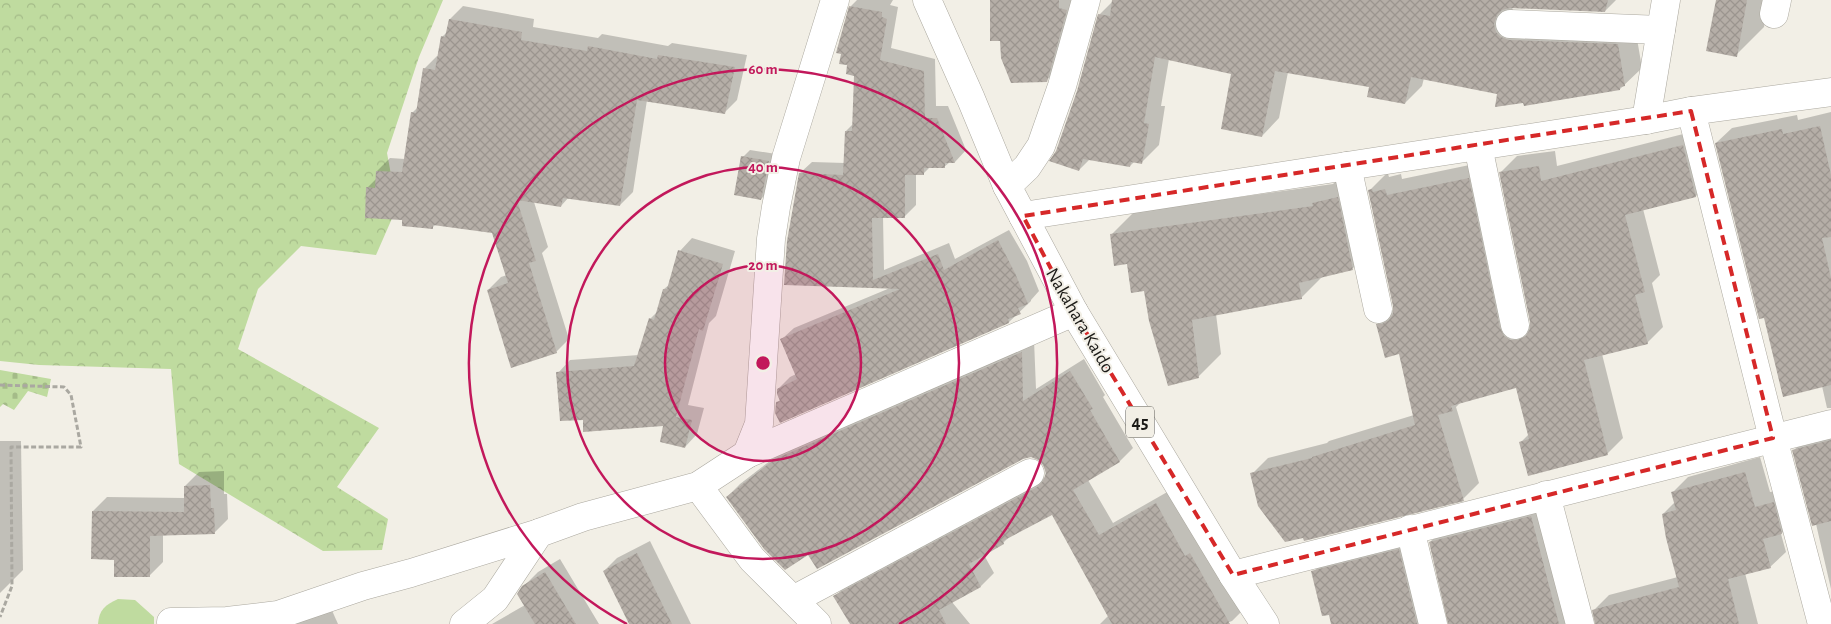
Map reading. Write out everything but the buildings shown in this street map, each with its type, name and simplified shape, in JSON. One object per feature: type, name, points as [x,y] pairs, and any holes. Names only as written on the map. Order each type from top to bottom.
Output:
[{"type":"street","points":[[747,454],[759,424],[770,239],[776,207],[786,158],[835,0]]},
{"type":"street","name":"Nakahara Kaido","points":[[927,0],[1008,186],[1074,312],[1232,575],[1265,624]]},
{"type":"street","points":[[1008,186],[1027,166],[1041,146],[1062,86],[1086,0]]},
{"type":"street","points":[[1646,120],[1666,0]]},
{"type":"street","points":[[1510,24],[1661,30]]},
{"type":"street","points":[[1023,216],[1831,92]]},
{"type":"street","points":[[1691,112],[1772,438],[1822,624]]},
{"type":"street","points":[[1478,146],[1515,325]]},
{"type":"street","points":[[1347,166],[1378,308]]},
{"type":"street","points":[[171,622],[227,621],[278,615],[363,586],[539,533],[583,517],[698,486],[747,454],[1074,312]]},
{"type":"street","points":[[1232,575],[1831,424]]},
{"type":"street","points":[[793,600],[1030,472]]},
{"type":"street","points":[[698,486],[752,560],[817,624]]},
{"type":"street","points":[[1546,495],[1580,624]]},
{"type":"street","points":[[1410,529],[1433,624]]},
{"type":"street","points":[[464,624],[495,599],[539,533]]},
{"type":"path","points":[[0,385],[64,387],[71,395],[81,447],[11,447],[12,586],[0,617]]},
{"type":"highlighted area","points":[[1691,111],[1773,438],[1233,575],[1074,312],[1023,216]]},
{"type":"green space","points":[[0,0],[443,0],[419,57],[387,153],[397,207],[376,255],[301,246],[258,289],[238,349],[379,428],[337,487],[388,519],[382,550],[323,551],[179,464],[171,369],[39,365],[0,361]]},
{"type":"green space","points":[[0,370],[51,379],[47,397],[28,391],[14,410],[3,404],[0,407]]},
{"type":"green space","points":[[118,599],[135,600],[154,617],[154,624],[98,624],[104,608]]}]
